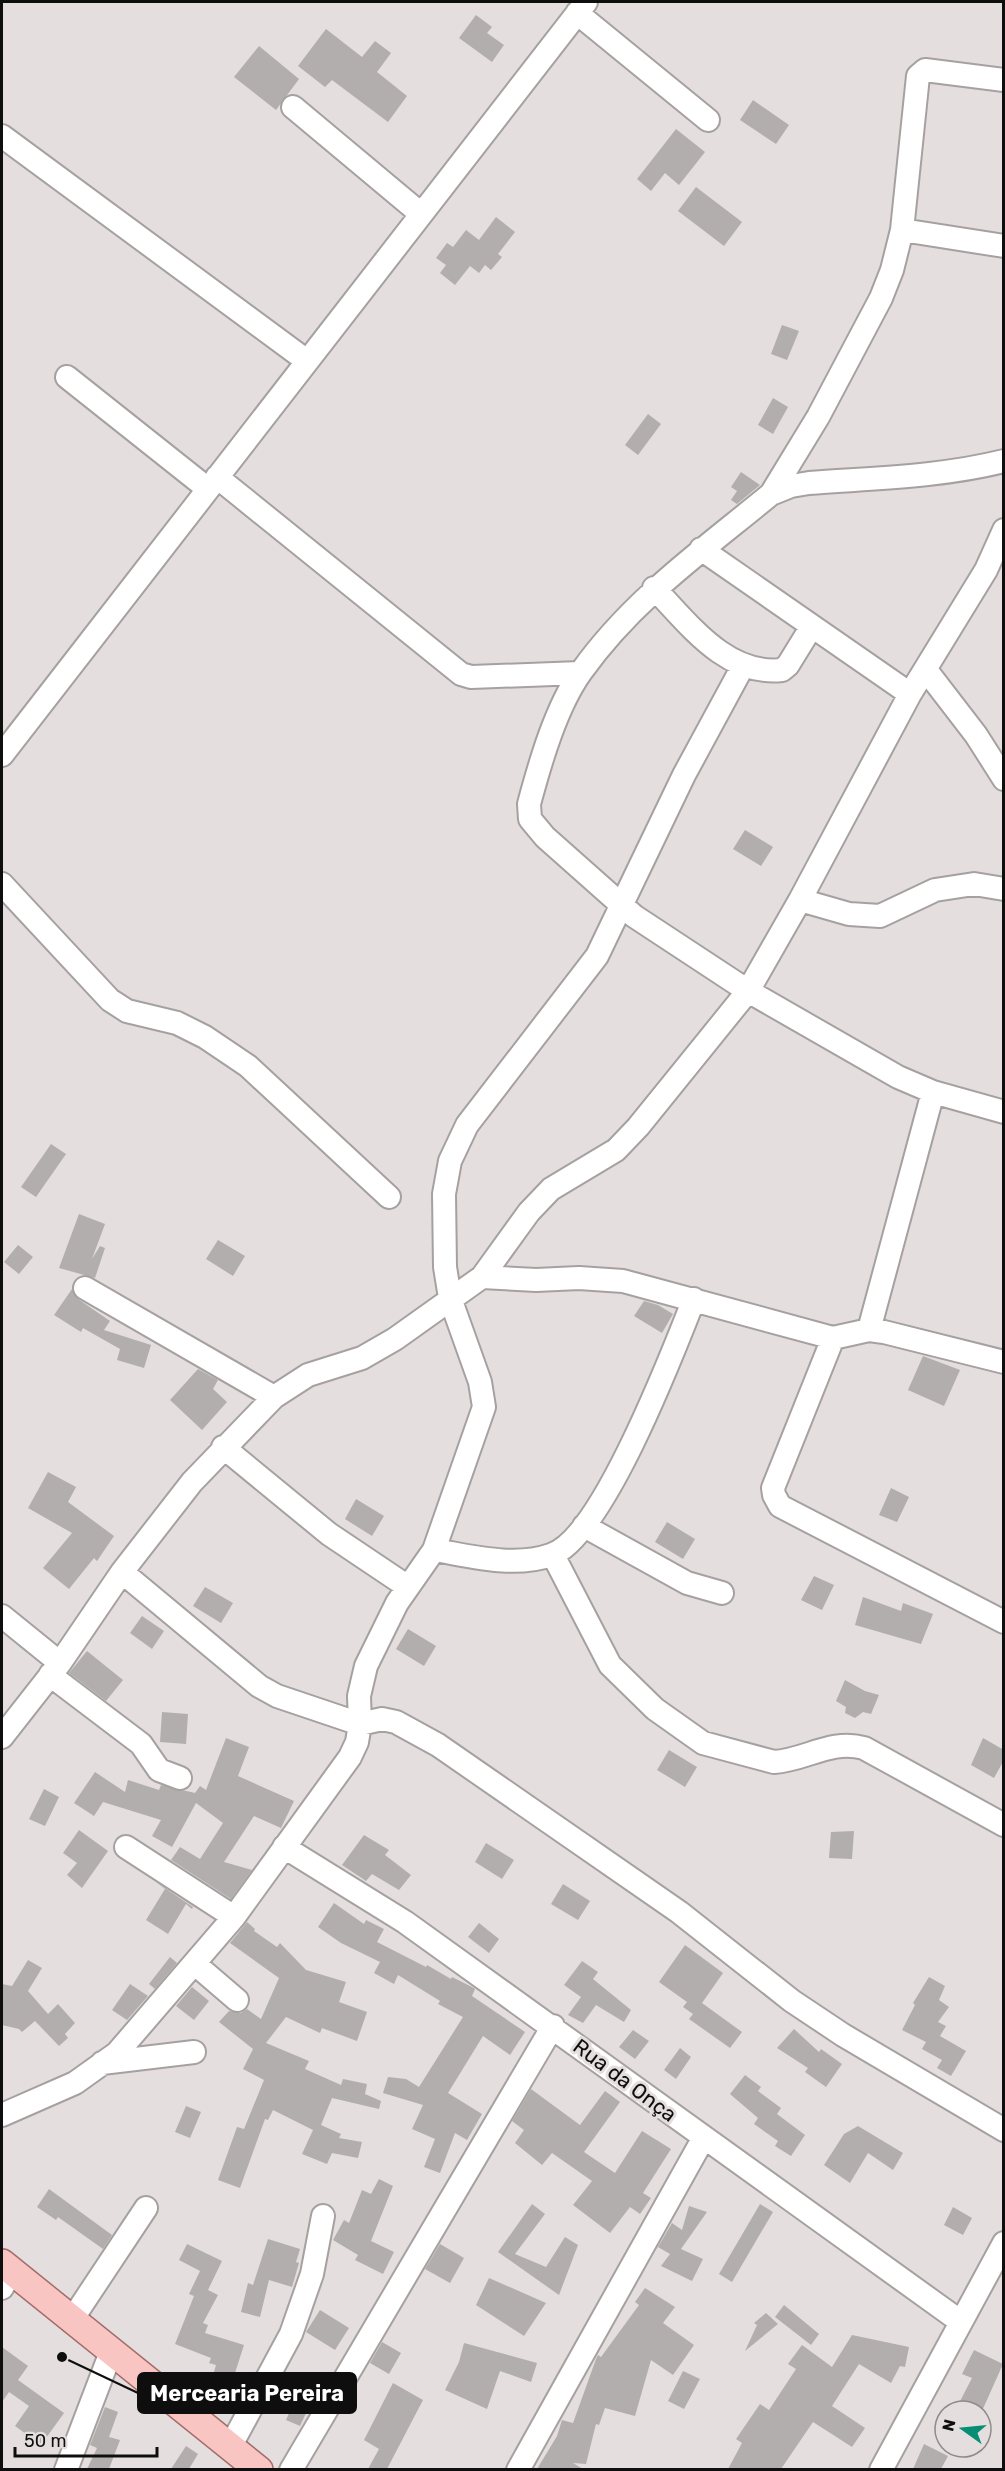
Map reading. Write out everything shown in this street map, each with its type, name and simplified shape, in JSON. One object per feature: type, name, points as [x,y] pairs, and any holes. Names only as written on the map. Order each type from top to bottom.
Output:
[{"type":"main road","points":[[5,2274],[72,2321],[240,2460]]},
{"type":"street","points":[[2,755],[582,7],[708,120]]},
{"type":"street","points":[[771,494],[818,417],[881,298],[902,230],[916,81],[925,70],[965,73],[1004,80]]},
{"type":"street","points":[[293,107],[421,214]]},
{"type":"street","points":[[2,136],[307,361]]},
{"type":"street","points":[[902,230],[1004,246]]},
{"type":"street","points":[[67,377],[213,483],[461,674],[471,677],[580,673]]},
{"type":"street","points":[[1004,461],[972,469],[928,474],[809,483],[791,486],[771,494],[654,588],[580,673],[566,699],[529,804],[530,819],[545,837],[622,905],[748,991],[898,1077],[933,1092],[1004,1112]]},
{"type":"street","points":[[2,1737],[55,1669],[122,1572],[192,1482],[223,1447],[274,1397],[308,1375],[370,1353],[395,1339],[482,1277],[529,1212],[551,1189],[581,1174],[624,1143],[748,991],[800,900],[910,694],[986,570],[1004,530]]},
{"type":"street","points":[[701,549],[910,694]]},
{"type":"street","points":[[654,588],[722,655],[743,666],[782,670],[812,626]]},
{"type":"street","points":[[2,2115],[75,2083],[117,2053],[234,1917],[350,1757],[357,1742],[360,1724],[358,1696],[366,1666],[377,1641],[408,1587],[434,1550],[484,1407],[480,1382],[450,1298],[445,1267],[444,1214],[450,1161],[467,1125],[593,962],[684,775],[743,666]]},
{"type":"street","points":[[926,670],[976,735],[1004,779]]},
{"type":"street","points":[[2,884],[110,1000],[127,1011],[177,1023],[205,1037],[248,1066],[389,1197]]},
{"type":"street","points":[[800,900],[849,915],[880,916],[935,890],[975,884],[1004,889]]},
{"type":"street","points":[[869,1330],[933,1092]]},
{"type":"street","points":[[482,1277],[623,1281],[694,1299],[799,1331],[833,1338],[869,1330],[1004,1362]]},
{"type":"street","points":[[85,1288],[274,1397]]},
{"type":"street","points":[[434,1550],[516,1562],[553,1555],[584,1526],[607,1490],[651,1407],[694,1299]]},
{"type":"street","points":[[833,1338],[773,1488],[780,1506],[1004,1622]]},
{"type":"street","points":[[223,1447],[329,1534],[408,1587]]},
{"type":"street","points":[[584,1526],[687,1583],[722,1593]]},
{"type":"street","points":[[553,1555],[610,1665],[654,1709],[702,1743],[774,1762],[841,1744],[853,1745],[864,1748],[1004,1825]]},
{"type":"street","points":[[122,1572],[260,1686],[277,1696],[360,1724],[382,1719],[396,1722],[438,1746],[679,1912],[792,2001],[843,2035],[1004,2130]]},
{"type":"street","points":[[2,1616],[55,1669],[141,1744],[159,1770],[180,1778]]},
{"type":"street","points":[[126,1847],[234,1917]]},
{"type":"street","name":"Rua da Onça","points":[[284,1847],[405,1922],[554,2026],[703,2139],[961,2322]]},
{"type":"street","points":[[195,1964],[237,2001]]},
{"type":"street","points":[[291,2469],[554,2026]]},
{"type":"street","points":[[102,2063],[194,2052]]},
{"type":"street","points":[[518,2469],[703,2139]]},
{"type":"street","points":[[72,2321],[146,2208]]},
{"type":"street","points":[[240,2460],[291,2334],[312,2274],[323,2216]]},
{"type":"street","points":[[881,2469],[1004,2243]]},
{"type":"street","points":[[66,2469],[111,2352]]},
{"type":"building","points":[[476,15],[492,27],[487,33],[504,45],[492,62],[459,38]]},
{"type":"building","points":[[326,29],[362,57],[375,41],[391,53],[377,72],[407,96],[388,122],[332,80],[325,87],[298,66]]},
{"type":"building","points":[[259,46],[299,79],[276,110],[234,77]]},
{"type":"building","points":[[753,100],[789,125],[776,144],[740,120]]},
{"type":"building","points":[[676,129],[705,152],[679,185],[665,173],[651,191],[637,179]]},
{"type":"building","points":[[696,187],[742,222],[724,246],[678,211]]},
{"type":"building","points":[[496,217],[515,232],[498,254],[502,257],[491,270],[485,265],[479,273],[470,266],[455,285],[440,273],[446,265],[436,258],[447,243],[453,247],[466,230],[479,240]]},
{"type":"building","points":[[782,325],[799,331],[787,360],[771,354]]},
{"type":"building","points":[[773,398],[788,407],[773,434],[758,425]]},
{"type":"building","points":[[648,414],[661,424],[638,455],[625,445]]},
{"type":"building","points":[[741,472],[760,485],[737,504],[731,500],[737,491],[731,487]]},
{"type":"building","points":[[745,830],[773,847],[761,866],[733,849]]},
{"type":"building","points":[[51,1144],[66,1154],[36,1197],[21,1187]]},
{"type":"building","points":[[79,1214],[105,1224],[92,1259],[100,1246],[105,1248],[95,1278],[59,1268]]},
{"type":"building","points":[[218,1240],[245,1256],[233,1276],[206,1259]]},
{"type":"building","points":[[18,1245],[33,1257],[19,1274],[4,1262]]},
{"type":"building","points":[[72,1289],[78,1299],[110,1321],[104,1330],[151,1345],[144,1368],[117,1360],[120,1349],[83,1328],[81,1332],[54,1315]]},
{"type":"building","points":[[644,1301],[658,1305],[673,1314],[662,1333],[634,1316]]},
{"type":"building","points":[[923,1356],[960,1370],[944,1406],[908,1390]]},
{"type":"building","points":[[198,1369],[218,1380],[213,1389],[227,1402],[202,1430],[170,1400]]},
{"type":"building","points":[[48,1472],[76,1487],[68,1502],[114,1536],[97,1561],[94,1558],[69,1589],[43,1568],[72,1533],[28,1508]]},
{"type":"building","points":[[891,1488],[909,1497],[897,1522],[879,1515]]},
{"type":"building","points":[[356,1499],[384,1516],[372,1536],[345,1519]]},
{"type":"building","points":[[667,1522],[695,1539],[683,1559],[655,1542]]},
{"type":"building","points":[[814,1576],[834,1585],[822,1610],[801,1600]]},
{"type":"building","points":[[205,1587],[233,1603],[221,1623],[193,1606]]},
{"type":"building","points":[[863,1597],[901,1611],[903,1603],[933,1614],[921,1644],[855,1625]]},
{"type":"building","points":[[142,1616],[164,1631],[152,1649],[130,1633]]},
{"type":"building","points":[[408,1629],[436,1646],[424,1666],[396,1649]]},
{"type":"building","points":[[87,1651],[123,1680],[106,1701],[69,1673]]},
{"type":"building","points":[[845,1680],[865,1691],[879,1695],[871,1714],[863,1712],[855,1718],[845,1713],[846,1707],[836,1701]]},
{"type":"building","points":[[162,1712],[188,1714],[186,1744],[160,1742]]},
{"type":"building","points":[[226,1738],[249,1747],[238,1776],[294,1801],[281,1828],[254,1816],[224,1862],[252,1870],[231,1899],[171,1860],[180,1847],[200,1859],[223,1823],[196,1803],[172,1847],[152,1836],[161,1820],[103,1802],[94,1816],[74,1803],[95,1772],[125,1792],[128,1780],[159,1790],[161,1785],[195,1793],[200,1786],[206,1790]]},
{"type":"building","points":[[983,1738],[1004,1750],[1004,1760],[994,1778],[971,1765]]},
{"type":"building","points":[[669,1750],[697,1767],[685,1787],[657,1770]]},
{"type":"building","points":[[44,1789],[59,1797],[45,1826],[29,1819]]},
{"type":"building","points":[[79,1830],[108,1851],[82,1888],[67,1875],[77,1863],[63,1853]]},
{"type":"building","points":[[854,1831],[852,1859],[829,1858],[831,1832]]},
{"type":"building","points":[[364,1835],[389,1850],[385,1855],[411,1875],[399,1890],[372,1874],[366,1881],[342,1865]]},
{"type":"building","points":[[486,1843],[514,1860],[502,1879],[475,1862]]},
{"type":"building","points":[[156,1882],[193,1907],[192,1909],[186,1904],[168,1934],[146,1920],[165,1889]]},
{"type":"building","points":[[563,1884],[590,1901],[578,1920],[551,1904]]},
{"type":"building","points":[[334,1903],[364,1924],[366,1920],[384,1929],[377,1942],[472,1987],[475,1989],[472,1996],[525,2032],[510,2055],[483,2036],[448,2093],[482,2114],[467,2140],[455,2133],[440,2173],[424,2167],[435,2139],[412,2129],[423,2105],[383,2093],[388,2077],[406,2079],[419,2087],[463,2017],[438,2004],[440,2001],[398,1975],[394,1984],[374,1973],[380,1962],[341,1943],[318,1927]]},
{"type":"building","points":[[247,1922],[255,1929],[254,1931],[277,1947],[280,1943],[306,1970],[346,1982],[339,2002],[367,2012],[357,2041],[322,2028],[320,2033],[286,2017],[266,2043],[309,2061],[305,2069],[341,2085],[343,2079],[367,2084],[365,2094],[381,2101],[379,2109],[332,2098],[321,2125],[341,2134],[339,2138],[362,2142],[358,2158],[332,2153],[327,2164],[302,2154],[313,2130],[273,2110],[268,2120],[265,2119],[240,2188],[218,2180],[237,2127],[244,2129],[264,2080],[243,2069],[253,2049],[219,2022],[229,2011],[241,2013],[247,2009],[261,2019],[279,1978],[230,1943]]},
{"type":"building","points":[[479,1923],[499,1939],[489,1953],[468,1937]]},
{"type":"building","points":[[685,1945],[723,1973],[702,2003],[742,2032],[730,2048],[689,2019],[693,2014],[683,2007],[687,2002],[659,1982]]},
{"type":"building","points":[[170,1957],[177,1963],[155,1989],[149,1984]]},
{"type":"building","points":[[28,1960],[42,1968],[28,1991],[48,2014],[58,2004],[75,2023],[65,2034],[68,2038],[59,2046],[35,2021],[22,2032],[19,2029],[2,2025],[2,1984],[12,1986]]},
{"type":"building","points":[[582,1961],[598,1972],[593,1979],[631,2010],[624,2022],[596,2005],[583,2023],[568,2015],[581,1997],[564,1985]]},
{"type":"building","points":[[929,1977],[945,1986],[939,2000],[949,2007],[938,2022],[946,2026],[940,2036],[966,2051],[951,2076],[937,2068],[942,2060],[922,2049],[926,2042],[902,2030],[915,2005],[913,2003]]},
{"type":"building","points":[[130,1984],[148,1996],[127,2020],[112,2010]]},
{"type":"building","points":[[192,1987],[209,2001],[194,2020],[176,2006]]},
{"type":"building","points":[[794,2029],[819,2052],[821,2049],[842,2064],[826,2087],[805,2072],[808,2068],[777,2048]]},
{"type":"building","points":[[633,2030],[649,2041],[635,2059],[619,2047]]},
{"type":"building","points":[[680,2048],[691,2057],[676,2079],[664,2070]]},
{"type":"building","points":[[745,2075],[761,2087],[758,2091],[781,2108],[777,2114],[805,2135],[791,2156],[775,2146],[778,2141],[754,2124],[758,2118],[730,2094]]},
{"type":"building","points":[[531,2089],[580,2125],[605,2091],[620,2102],[584,2152],[615,2173],[642,2131],[671,2149],[643,2193],[651,2198],[640,2214],[630,2207],[610,2233],[573,2205],[592,2181],[552,2153],[542,2165],[515,2143],[524,2130],[512,2121]]},
{"type":"building","points":[[186,2106],[201,2112],[190,2138],[175,2132]]},
{"type":"building","points":[[858,2126],[903,2153],[893,2170],[868,2153],[850,2183],[824,2165],[844,2134]]},
{"type":"building","points":[[379,2179],[393,2186],[371,2241],[394,2252],[383,2274],[355,2260],[358,2255],[333,2240],[344,2220],[349,2223],[362,2190],[371,2194]]},
{"type":"building","points":[[49,2189],[112,2235],[103,2249],[58,2217],[56,2220],[37,2207]]},
{"type":"building","points":[[532,2204],[545,2214],[515,2254],[546,2267],[565,2237],[578,2245],[559,2295],[498,2252]]},
{"type":"building","points":[[760,2204],[773,2212],[732,2282],[719,2274]]},
{"type":"building","points":[[689,2206],[707,2212],[681,2249],[703,2259],[692,2281],[661,2266],[670,2254],[658,2247],[672,2223],[682,2230]]},
{"type":"building","points":[[953,2207],[972,2218],[963,2235],[944,2225]]},
{"type":"building","points":[[268,2239],[300,2249],[296,2262],[299,2263],[292,2287],[269,2280],[260,2317],[241,2312],[248,2283],[253,2285]]},
{"type":"building","points":[[187,2244],[222,2261],[208,2290],[218,2295],[203,2323],[208,2325],[205,2333],[244,2345],[224,2407],[208,2397],[224,2375],[214,2372],[216,2365],[209,2363],[211,2358],[175,2344],[194,2296],[189,2294],[200,2271],[179,2260]]},
{"type":"building","points":[[440,2244],[464,2258],[450,2283],[425,2269]]},
{"type":"building","points":[[489,2278],[546,2303],[524,2336],[476,2305]]},
{"type":"building","points":[[645,2288],[675,2307],[663,2323],[694,2345],[673,2375],[651,2360],[635,2416],[605,2408],[599,2425],[596,2424],[586,2464],[573,2463],[583,2469],[537,2469],[557,2436],[562,2420],[573,2423],[598,2355],[601,2357],[639,2305],[635,2302]]},
{"type":"building","points":[[784,2305],[819,2334],[811,2345],[775,2317]]},
{"type":"building","points":[[320,2310],[349,2328],[335,2350],[306,2332]]},
{"type":"building","points":[[766,2313],[778,2324],[745,2351],[757,2325],[754,2323]]},
{"type":"building","points":[[852,2335],[909,2347],[905,2367],[900,2366],[891,2383],[859,2364],[832,2406],[865,2428],[852,2447],[813,2422],[781,2469],[728,2469],[742,2443],[736,2439],[760,2404],[769,2410],[796,2369],[788,2364],[802,2345],[832,2367]]},
{"type":"building","points":[[382,2342],[401,2353],[389,2374],[370,2363]]},
{"type":"building","points":[[464,2343],[537,2363],[531,2382],[500,2371],[487,2409],[445,2390],[459,2362]]},
{"type":"building","points":[[2,2347],[28,2366],[18,2380],[64,2413],[41,2445],[15,2426],[29,2406],[9,2392],[2,2402]]},
{"type":"building","points":[[974,2350],[1003,2364],[987,2399],[961,2399],[972,2378],[962,2374]]},
{"type":"building","points":[[683,2371],[700,2379],[684,2409],[668,2401]]},
{"type":"building","points":[[393,2383],[423,2400],[387,2469],[368,2469],[379,2449],[364,2440]]},
{"type":"building","points":[[300,2389],[314,2396],[300,2426],[286,2420]]},
{"type":"building","points":[[105,2407],[118,2412],[109,2437],[120,2440],[109,2469],[87,2469],[97,2448],[90,2445]]},
{"type":"building","points":[[924,2444],[933,2448],[933,2459],[946,2459],[941,2469],[913,2469]]},
{"type":"building","points":[[186,2446],[198,2454],[189,2469],[171,2469]]},
{"type":"place","name":"Mercearia Pereira","points":[[62,2357]]}]
